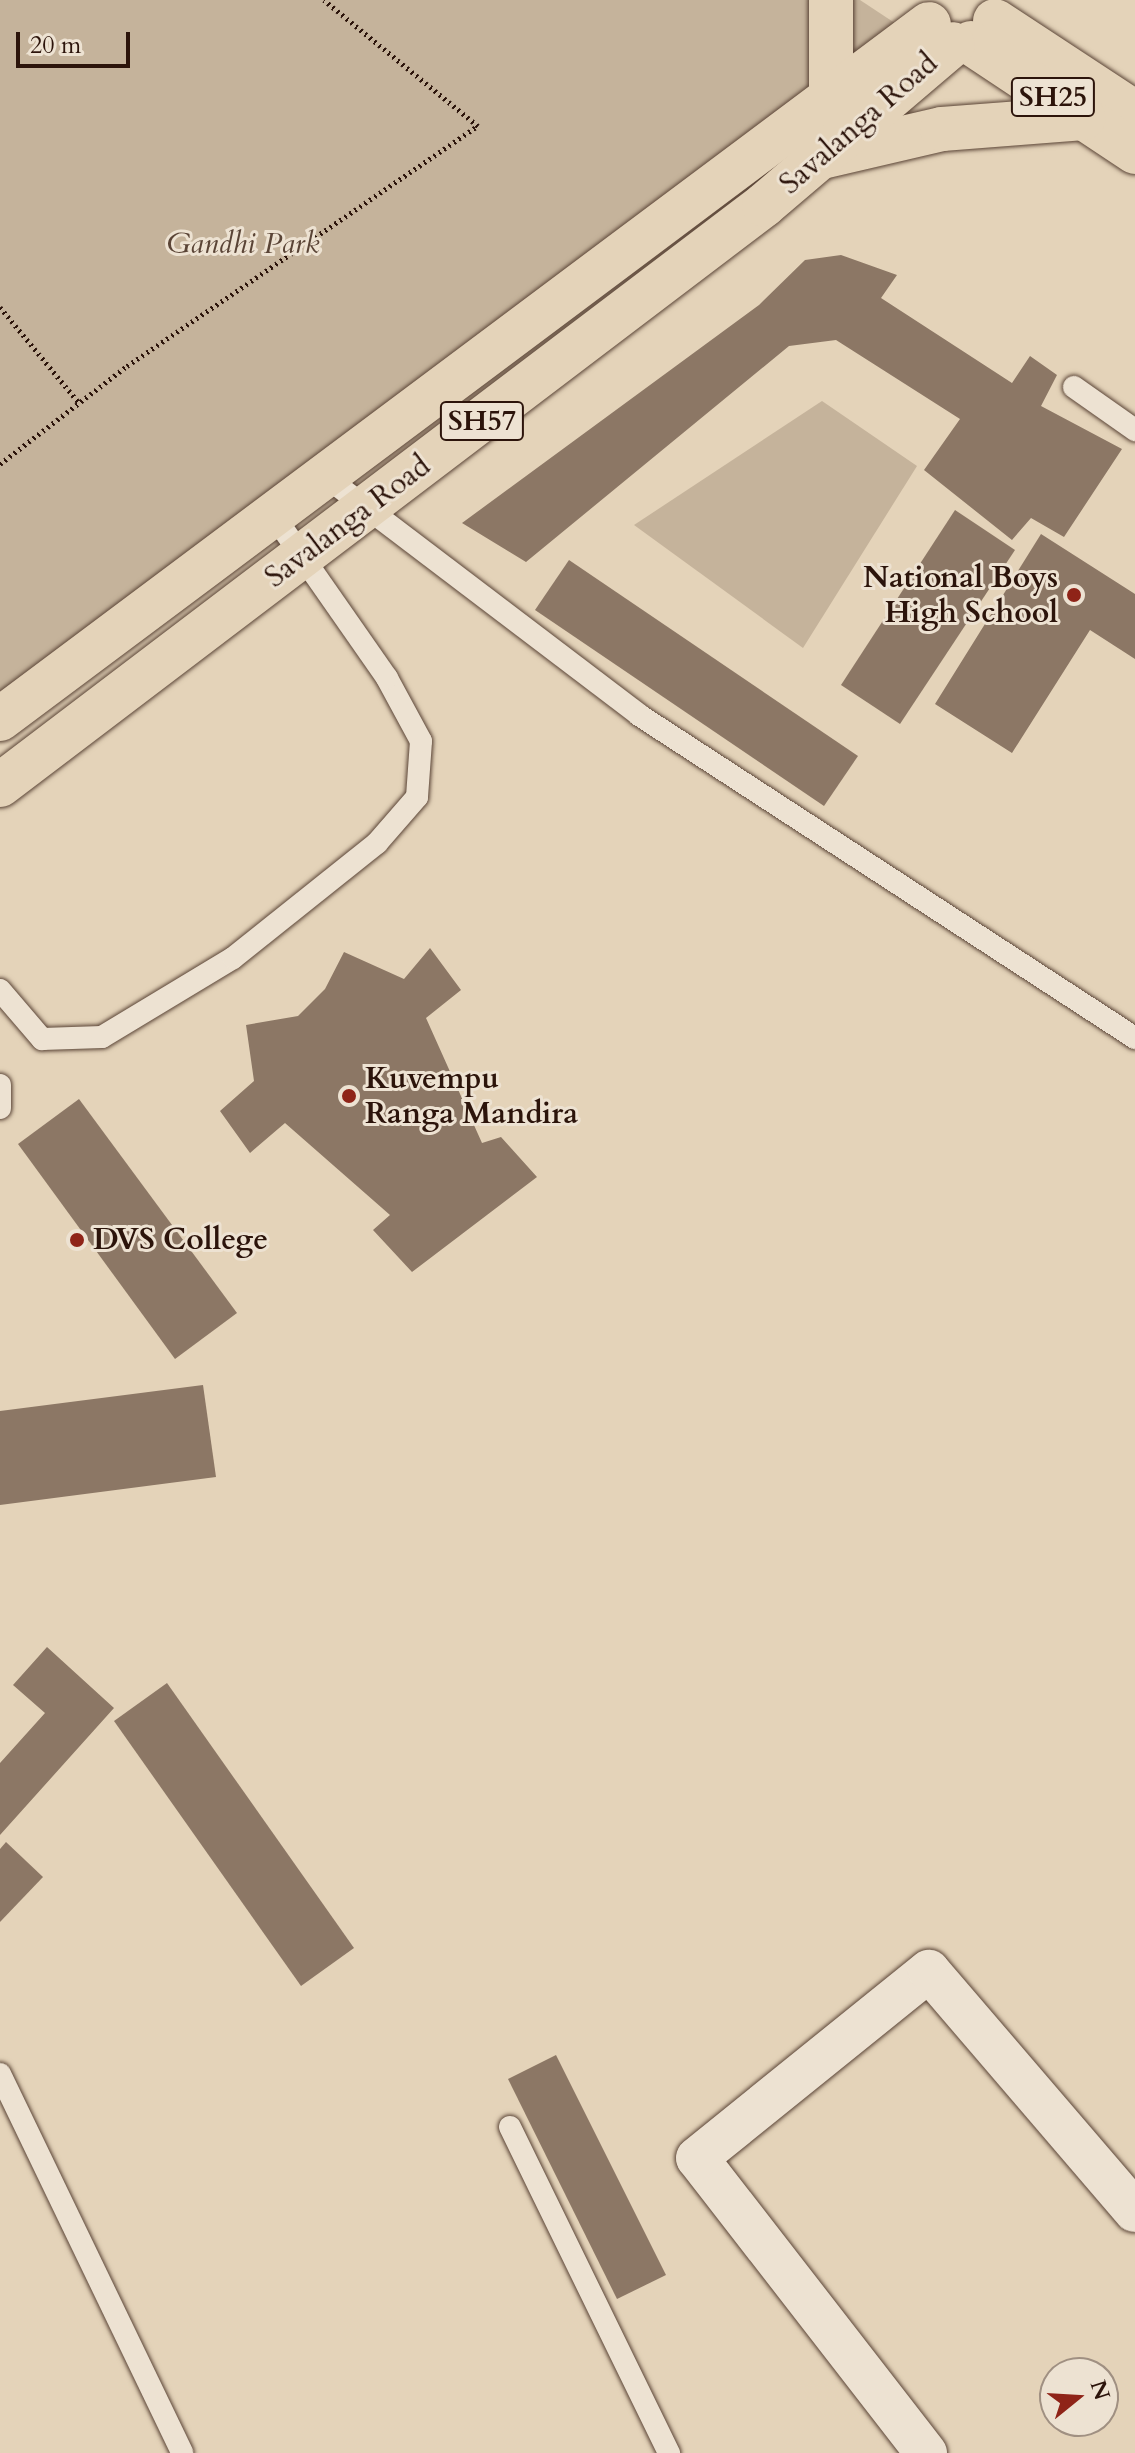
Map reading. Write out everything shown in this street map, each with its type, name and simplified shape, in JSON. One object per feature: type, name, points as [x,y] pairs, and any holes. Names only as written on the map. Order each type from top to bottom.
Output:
[{"type":"main road","points":[[831,0],[831,96]]},
{"type":"main road","name":"Savalanga Road","points":[[0,719],[751,164],[831,96],[961,16]]},
{"type":"main road","name":"Savalanga Road","points":[[0,785],[303,557],[821,157],[961,16]]},
{"type":"main road","name":"SH25","points":[[961,16],[1135,113]]},
{"type":"main road","name":"SH25","points":[[961,16],[1084,118],[1135,152]]},
{"type":"main road","points":[[821,157],[942,129],[1084,118]]},
{"type":"street","points":[[926,2453],[697,2158],[929,1971],[1135,2211]]},
{"type":"lane","points":[[1074,387],[1135,430]]},
{"type":"lane","points":[[326,477],[362,511],[639,715],[1135,1038]]},
{"type":"lane","points":[[0,990],[42,1039],[102,1037],[233,958],[377,843],[417,797],[421,741],[274,516]]},
{"type":"lane","points":[[0,1085],[0,1108]]},
{"type":"lane","points":[[0,2074],[182,2453]]},
{"type":"lane","points":[[510,2127],[669,2453]]},
{"type":"path","points":[[0,464],[79,403],[478,126],[324,0]]},
{"type":"path","points":[[0,307],[79,403]]},
{"type":"green space","name":"Gandhi Park","points":[[0,0],[860,0],[919,39],[0,730]]},
{"type":"green space","points":[[822,401],[917,466],[803,648],[634,525]]},
{"type":"building","points":[[841,255],[897,275],[881,298],[1012,383],[1030,356],[1057,375],[1041,406],[1122,449],[1064,537],[1031,518],[1012,540],[924,470],[960,419],[836,340],[789,346],[526,562],[462,523],[759,305],[805,260]]},
{"type":"building","points":[[955,510],[1015,550],[900,724],[841,685]]},
{"type":"building","points":[[1041,534],[1135,594],[1135,659],[1090,630],[1012,753],[935,704]]},
{"type":"building","points":[[569,560],[858,756],[824,806],[535,610]]},
{"type":"building","name":"Kuvempu Ranga Mandira","points":[[430,948],[461,990],[426,1018],[482,1143],[501,1137],[537,1177],[412,1272],[373,1230],[390,1215],[285,1123],[250,1153],[220,1111],[254,1081],[246,1025],[298,1016],[325,989],[344,952],[404,979]]},
{"type":"building","points":[[79,1099],[237,1313],[175,1359],[18,1144]]},
{"type":"building","points":[[203,1385],[216,1477],[0,1505],[0,1411]]},
{"type":"building","points":[[47,1647],[114,1708],[0,1835],[0,1763],[45,1713],[13,1685]]},
{"type":"building","points":[[167,1683],[354,1948],[301,1986],[114,1721]]},
{"type":"building","points":[[6,1842],[43,1877],[0,1922],[0,1849]]},
{"type":"building","points":[[556,2055],[666,2275],[617,2299],[508,2079]]},
{"type":"place","name":"National Boys High School","points":[[1074,595]]},
{"type":"place","name":"Kuvempu Ranga Mandira","points":[[349,1096]]},
{"type":"place","name":"DVS College","points":[[77,1240]]}]
